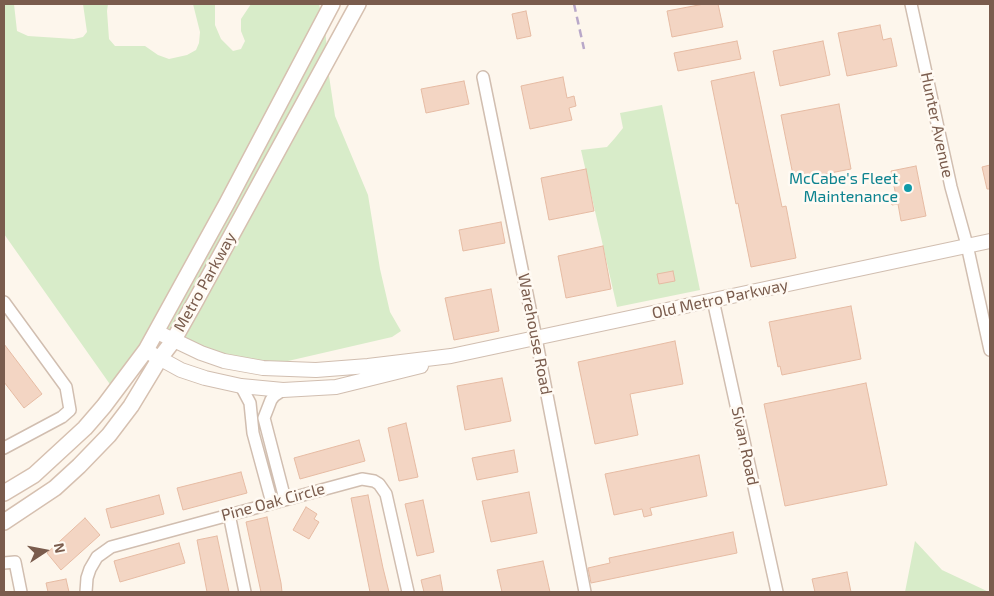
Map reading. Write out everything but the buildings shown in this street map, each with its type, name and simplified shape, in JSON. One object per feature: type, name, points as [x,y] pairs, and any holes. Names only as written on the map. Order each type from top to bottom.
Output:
[{"type":"main road","name":"Metro Parkway","points":[[4,522],[55,488],[109,435],[131,406],[160,358],[173,341],[358,4]]},
{"type":"main road","name":"Metro Parkway","points":[[4,493],[34,475],[85,428],[146,350],[330,7]]},
{"type":"street","name":"Hunter Avenue","points":[[911,4],[951,187],[967,245],[990,350]]},
{"type":"street","name":"Warehouse Road","points":[[483,77],[585,592]]},
{"type":"street","name":"Old Metro Parkway","points":[[157,332],[173,341],[224,361],[263,368],[316,370],[368,366],[450,356],[990,241]]},
{"type":"street","name":"Sivan Road","points":[[713,300],[777,592]]},
{"type":"street","points":[[4,302],[66,387],[70,410],[62,418],[4,448]]},
{"type":"street","name":"Old Metro Parkway","points":[[146,350],[181,370],[205,378],[240,386],[283,390],[341,386],[411,370],[450,356]]},
{"type":"street","points":[[341,386],[362,377],[369,371],[368,366]]},
{"type":"street","points":[[240,386],[250,403],[253,433],[272,503]]},
{"type":"street","points":[[283,390],[273,397],[264,418],[285,500]]},
{"type":"street","points":[[252,421],[264,418]]},
{"type":"street","points":[[264,474],[277,470]]},
{"type":"street","name":"Pine Oak Circle","points":[[86,592],[87,578],[90,570],[98,557],[111,547],[229,514],[362,479],[369,479],[379,484],[386,494],[408,592]]},
{"type":"street","points":[[229,514],[246,592]]},
{"type":"street","points":[[4,563],[15,562],[20,592]]},
{"type":"green space","points":[[4,4],[14,4],[17,31],[28,36],[74,39],[83,37],[87,32],[83,4],[108,4],[109,39],[115,46],[145,46],[158,55],[169,59],[187,55],[196,50],[200,32],[193,4],[215,4],[215,25],[221,39],[233,51],[241,49],[245,41],[241,31],[241,19],[251,4],[319,4],[321,13],[152,330],[114,390],[4,234]]},
{"type":"green space","points":[[325,28],[327,50],[170,334],[164,331]]},
{"type":"green space","points":[[328,69],[335,116],[368,195],[380,269],[390,312],[401,331],[392,337],[275,364],[225,356],[180,339]]},
{"type":"green space","points":[[662,105],[700,290],[617,307],[581,150],[607,147],[623,128],[620,113]]},
{"type":"green space","points":[[915,541],[942,570],[989,592],[905,592]]},
{"type":"railway","points":[[574,4],[584,49]]},
{"type":"place","name":"McCabe's Fleet Maintenance","points":[[908,188]]}]
